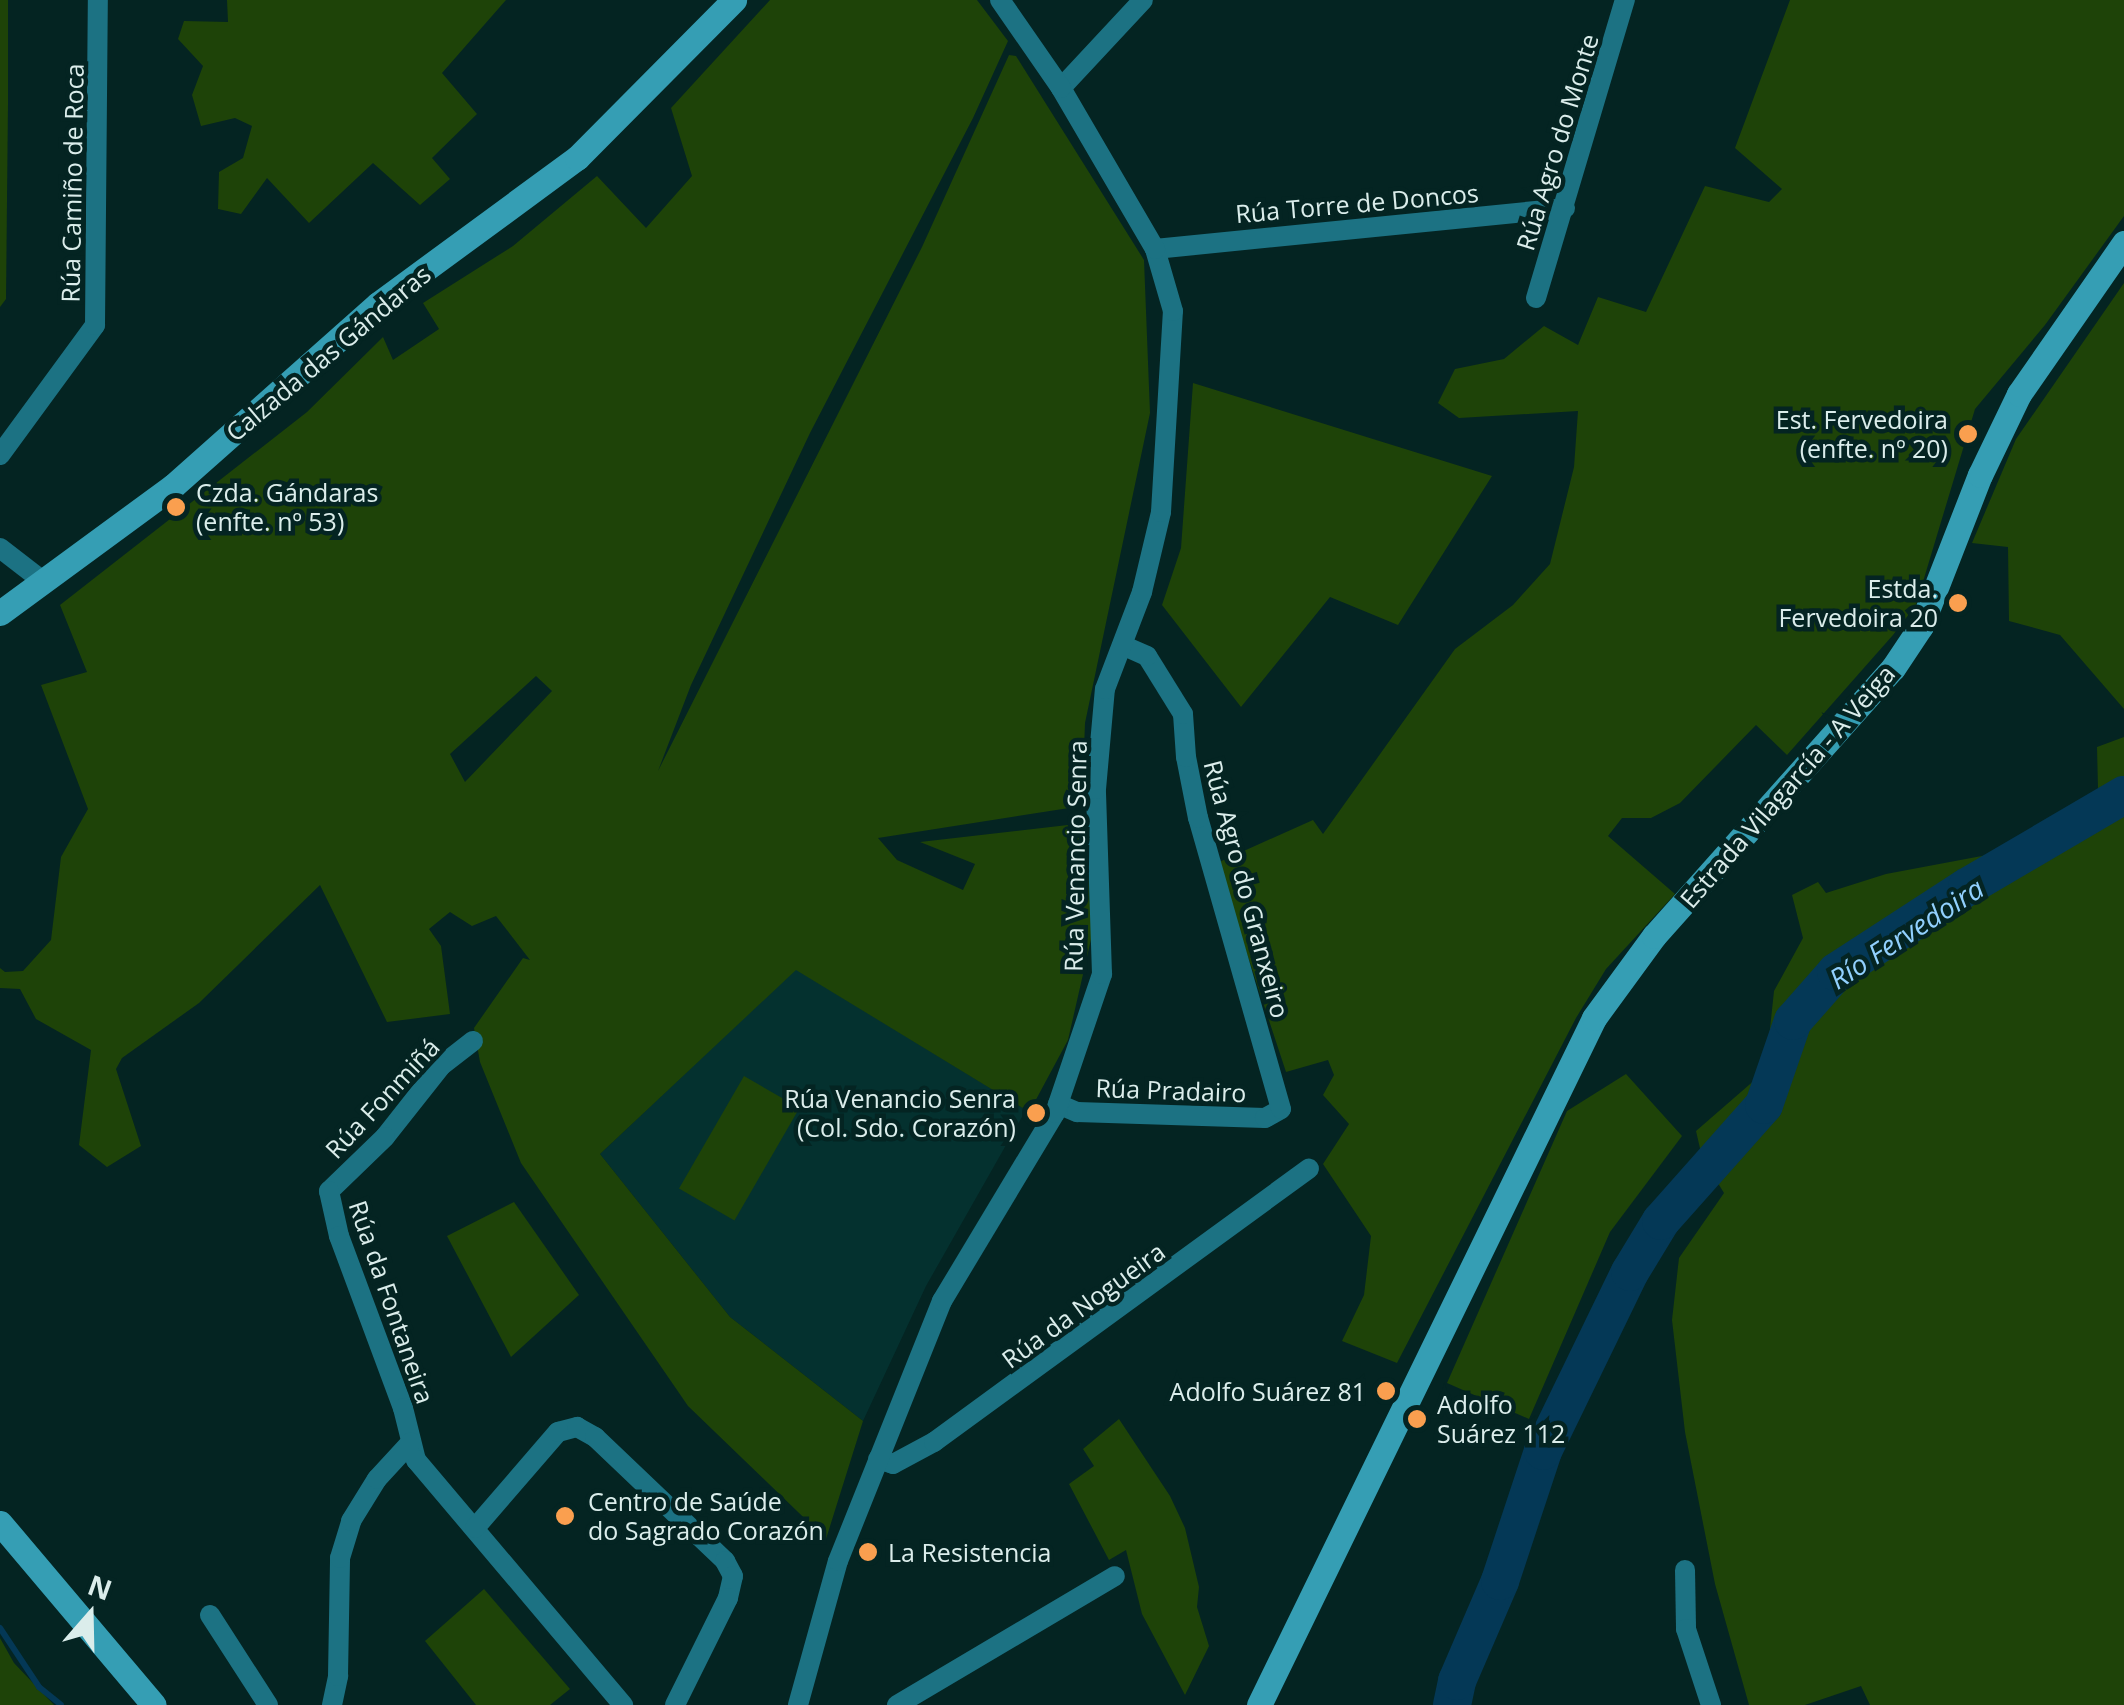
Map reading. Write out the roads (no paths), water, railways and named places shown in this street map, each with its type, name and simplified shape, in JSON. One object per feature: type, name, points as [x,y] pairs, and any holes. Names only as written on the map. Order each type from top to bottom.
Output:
[{"type":"main road","name":"Calzada das Gándaras","points":[[0,613],[172,486],[378,304],[578,158],[734,0]]},
{"type":"main road","name":"Estrada Vilagarcía - A Veiga","points":[[1259,1705],[1594,1018],[1617,982],[1853,718],[1921,626],[1999,430],[2034,370],[2124,243]]},
{"type":"main road","points":[[0,1523],[154,1705]]},
{"type":"street","name":"Rúa Camiño de Roca","points":[[0,455],[95,326],[98,0]]},
{"type":"street","name":"Rúa Venancio Senra","points":[[798,1705],[838,1561],[942,1301],[1058,1104],[1102,974],[1096,789],[1105,689],[1142,592],[1160,512],[1173,310],[1155,248],[1061,88],[1000,0]]},
{"type":"street","points":[[1061,88],[1142,0]]},
{"type":"street","name":"Rúa Agro do Monte","points":[[1536,298],[1625,0]]},
{"type":"street","name":"Rúa Torre de Doncos","points":[[1155,248],[1565,208]]},
{"type":"street","points":[[0,548],[44,582]]},
{"type":"street","name":"Rúa Agro do Granxeiro","points":[[1122,645],[1147,656],[1183,714],[1186,757],[1198,818],[1281,1109]]},
{"type":"street","name":"Rúa Fonmiñá","points":[[330,1191],[386,1137],[441,1066],[473,1040]]},
{"type":"street","name":"Rúa Pradairo","points":[[1058,1104],[1076,1112],[1266,1118],[1281,1109]]},
{"type":"street","name":"Rúa da Nogueira","points":[[878,1459],[893,1464],[925,1448],[1054,1359],[1309,1169]]},
{"type":"street","name":"Rúa da Fontaneira","points":[[330,1191],[339,1236],[403,1408],[410,1442],[377,1479],[351,1520],[340,1558],[338,1676],[332,1705]]},
{"type":"street","points":[[474,1528],[558,1432],[578,1427],[594,1437],[725,1561],[733,1576],[728,1598],[675,1705]]},
{"type":"street","points":[[410,1442],[416,1460],[623,1705]]},
{"type":"street","points":[[1684,1570],[1686,1630],[1712,1705]]},
{"type":"street","points":[[898,1705],[1115,1576]]},
{"type":"street","points":[[210,1616],[268,1705]]},
{"type":"waterway","name":"Río Fervedoira","points":[[1452,1705],[1457,1681],[1500,1581],[1543,1451],[1630,1272],[1661,1221],[1764,1105],[1793,1021],[1836,972],[1967,887],[2124,795]]},
{"type":"waterway","points":[[0,1628],[39,1687],[61,1705]]},
{"type":"place","name":"Est. Fervedoira (enfte. nº 20)","points":[[1968,434]]},
{"type":"place","name":"Czda. Gándaras (enfte. nº 53)","points":[[176,507]]},
{"type":"place","name":"Estda. Fervedoira 20","points":[[1958,603]]},
{"type":"place","name":"Rúa Venancio Senra (Col. Sdo. Corazón)","points":[[1036,1113]]},
{"type":"place","name":"Adolfo Suárez 81","points":[[1386,1391]]},
{"type":"place","name":"Adolfo Suárez 112","points":[[1417,1419]]},
{"type":"place","name":"Centro de Saúde do Sagrado Corazón","points":[[565,1516]]},
{"type":"place","name":"La Resistencia","points":[[868,1552]]}]
